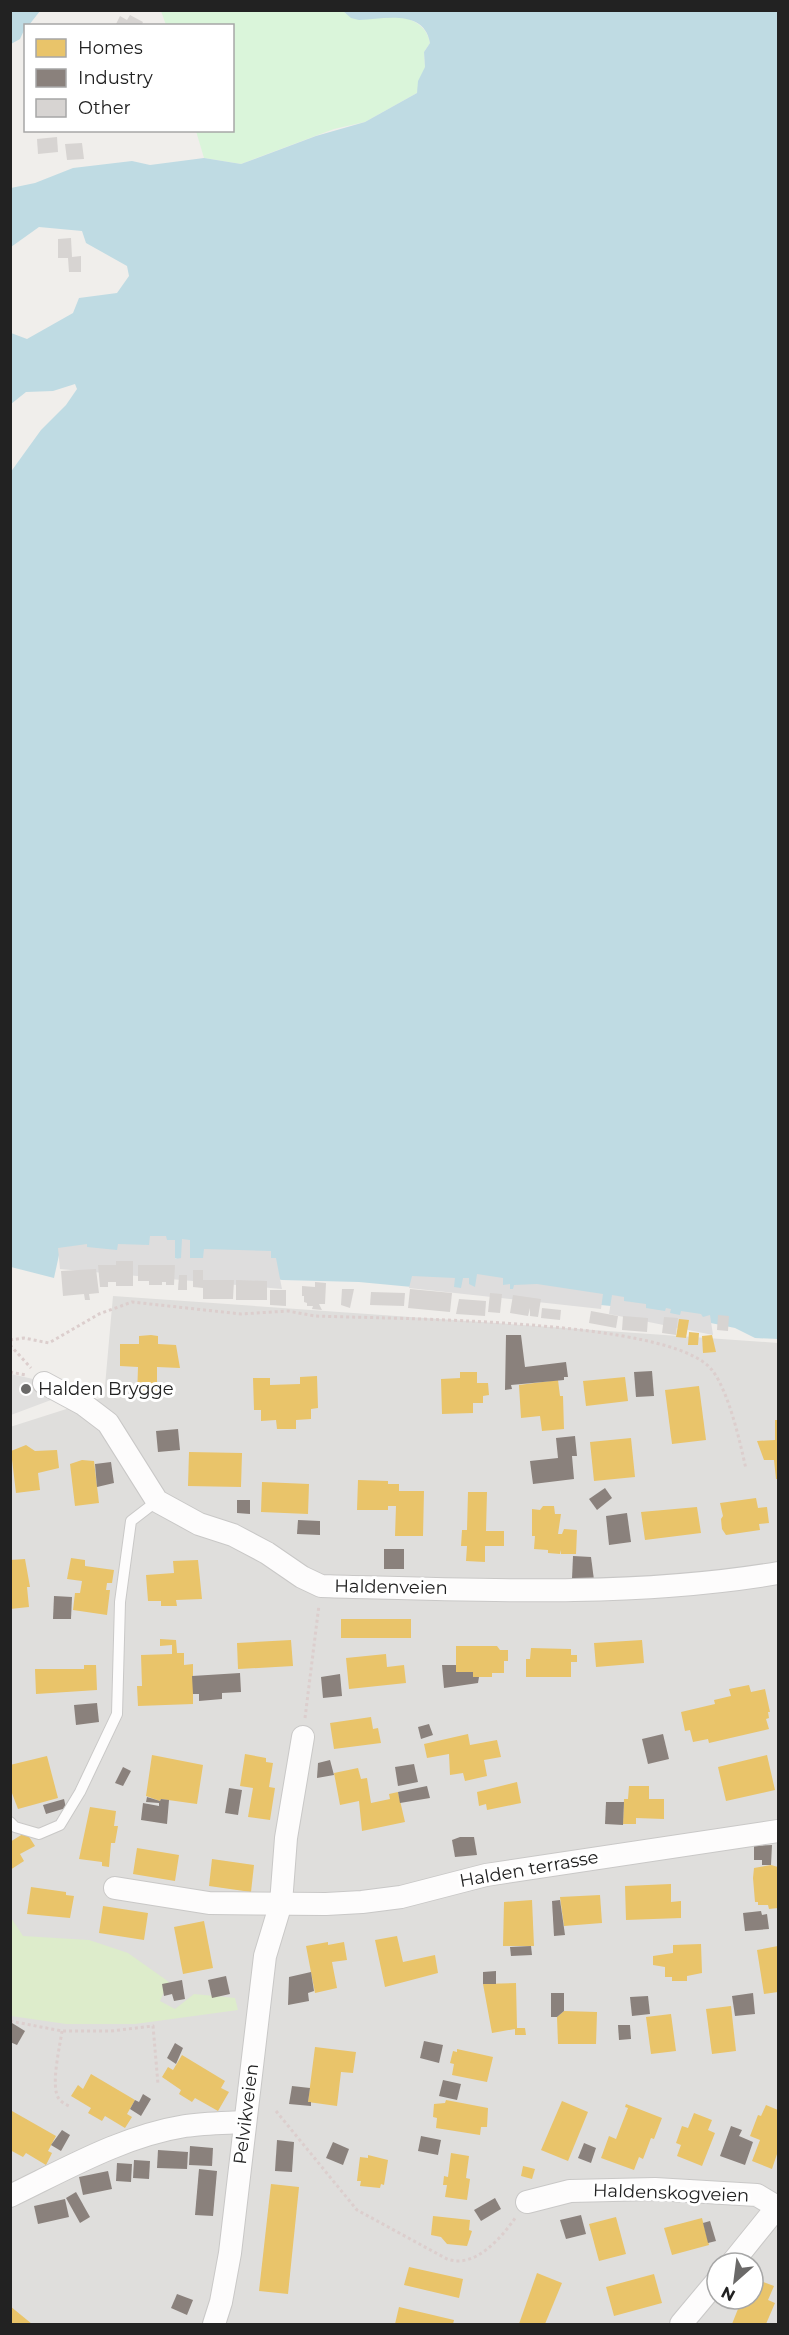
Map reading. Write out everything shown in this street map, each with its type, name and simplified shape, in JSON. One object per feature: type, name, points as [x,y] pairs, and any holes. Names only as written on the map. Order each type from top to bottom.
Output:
[{"type":"street","name":"Haldenveien","points":[[44,1383],[83,1404],[108,1423],[157,1501],[199,1524],[233,1535],[259,1548],[302,1577],[321,1586],[616,1588],[716,1581],[778,1573]]},
{"type":"street","name":"Pelvikveien","points":[[214,2325],[221,2302],[230,2253],[265,1956],[281,1903],[286,1838],[303,1737]]},
{"type":"street","name":"Halden terrasse","points":[[281,1903],[326,1904],[401,1897],[486,1875],[777,1828]]},
{"type":"street","points":[[115,1888],[209,1903],[281,1903]]},
{"type":"street","points":[[10,2196],[103,2151],[141,2137],[184,2126],[244,2122]]},
{"type":"street","name":"Haldenskogveien","points":[[527,2202],[570,2191],[655,2189],[757,2195],[778,2206],[742,2251]]},
{"type":"street","points":[[681,2325],[705,2296]]},
{"type":"lane","points":[[10,1822],[15,1827],[39,1834],[60,1825],[80,1792],[117,1714],[120,1602],[131,1521],[157,1501]]},
{"type":"path","points":[[10,1340],[24,1338],[48,1343],[99,1314],[132,1302],[241,1314],[288,1311],[315,1316],[528,1326],[623,1335],[684,1350],[712,1371],[738,1429],[746,1469]]},
{"type":"path","points":[[10,1345],[44,1383]]},
{"type":"path","points":[[303,1737],[321,1586]]},
{"type":"path","points":[[10,2021],[62,2031],[111,2031],[153,2026],[158,2084]]},
{"type":"path","points":[[62,2031],[56,2072],[57,2095],[60,2101],[71,2107]]},
{"type":"path","points":[[276,2111],[357,2210],[457,2263],[468,2262],[503,2236],[527,2202]]},
{"type":"shaded area","points":[[113,1296],[778,1343],[778,2324],[11,2324],[10,1427],[104,1397]]},
{"type":"shaded area","name":"Halden Brygge","points":[[11,1374],[33,1379],[51,1400],[11,1415]]},
{"type":"green space","points":[[343,10],[346,14],[396,16],[418,24],[426,32],[430,43],[424,52],[425,67],[417,93],[365,122],[334,129],[241,164],[204,158],[196,132],[234,132],[234,24],[166,24],[161,11]]},
{"type":"green space","points":[[10,1916],[23,1936],[89,1940],[128,1953],[169,1982],[160,2001],[175,2009],[194,1994],[235,1998],[238,2010],[135,2024],[66,2024],[11,2016]]},
{"type":"water","points":[[11,10],[40,11],[30,24],[24,24],[20,39],[11,44]]},
{"type":"water","points":[[343,11],[778,11],[778,1339],[755,1338],[735,1328],[643,1309],[359,1282],[282,1280],[153,1254],[59,1255],[54,1278],[11,1267],[10,473],[41,430],[66,405],[77,389],[75,384],[53,391],[26,392],[11,404],[11,333],[27,339],[73,313],[79,298],[117,293],[129,276],[127,266],[86,243],[82,231],[39,227],[11,247],[11,188],[35,183],[73,168],[132,161],[150,165],[204,158],[241,164],[316,136],[365,122],[417,93],[418,81],[425,67],[424,52],[430,43],[426,32],[420,25],[402,18],[359,20],[351,18]]},
{"type":"pier","points":[[150,1236],[166,1236],[167,1240],[175,1240],[175,1259],[181,1258],[182,1239],[190,1240],[190,1258],[203,1258],[204,1249],[271,1251],[271,1258],[276,1258],[282,1289],[60,1269],[58,1248],[87,1244],[87,1247],[117,1250],[118,1244],[149,1245]]},
{"type":"pier","points":[[477,1274],[503,1278],[503,1285],[510,1284],[510,1289],[513,1289],[514,1285],[537,1284],[603,1294],[601,1309],[409,1288],[412,1276],[455,1278],[454,1287],[461,1288],[463,1278],[469,1278],[469,1284],[475,1287]]},
{"type":"pier","points":[[612,1295],[624,1297],[624,1301],[646,1304],[646,1308],[665,1311],[666,1308],[671,1309],[670,1313],[680,1315],[681,1311],[701,1314],[703,1317],[710,1315],[713,1335],[609,1314]]},
{"type":"building: Homes","points":[[679,1319],[689,1320],[686,1338],[676,1337]]},
{"type":"building: Homes","points":[[689,1332],[699,1333],[698,1345],[688,1345]]},
{"type":"building: Homes","points":[[712,1335],[716,1352],[703,1353],[702,1336]]},
{"type":"building: Homes","points":[[139,1336],[158,1336],[158,1344],[176,1345],[180,1368],[157,1367],[157,1398],[137,1397],[138,1367],[120,1366],[120,1344],[139,1344]]},
{"type":"building: Homes","points":[[460,1372],[477,1372],[477,1383],[488,1383],[489,1395],[483,1396],[483,1403],[473,1403],[473,1413],[442,1414],[441,1379],[460,1378]]},
{"type":"building: Homes","points":[[317,1376],[318,1408],[311,1409],[311,1419],[296,1420],[296,1429],[277,1429],[276,1420],[261,1421],[261,1410],[254,1410],[253,1378],[270,1378],[270,1385],[300,1384],[300,1377]]},
{"type":"building: Homes","points":[[625,1377],[628,1401],[586,1406],[583,1381]]},
{"type":"building: Homes","points":[[558,1380],[560,1396],[563,1396],[564,1429],[542,1431],[540,1416],[521,1418],[519,1385]]},
{"type":"building: Homes","points":[[699,1386],[706,1440],[672,1444],[665,1390]]},
{"type":"building: Homes","points":[[775,1420],[778,1420],[778,1479],[776,1479],[774,1460],[764,1460],[757,1441],[775,1440]]},
{"type":"building: Homes","points":[[631,1438],[635,1477],[594,1481],[590,1442]]},
{"type":"building: Homes","points":[[26,1445],[35,1451],[57,1450],[59,1468],[38,1473],[40,1490],[16,1493],[11,1451]]},
{"type":"building: Homes","points":[[189,1452],[242,1453],[241,1487],[188,1486]]},
{"type":"building: Homes","points":[[82,1460],[94,1461],[99,1503],[75,1506],[70,1464]]},
{"type":"building: Homes","points":[[358,1480],[388,1481],[388,1484],[399,1484],[399,1491],[424,1491],[423,1536],[395,1536],[396,1506],[388,1506],[388,1510],[357,1510]]},
{"type":"building: Homes","points":[[262,1482],[309,1484],[308,1514],[261,1512]]},
{"type":"building: Homes","points":[[468,1492],[487,1492],[486,1531],[504,1531],[504,1546],[485,1546],[485,1562],[466,1561],[467,1546],[461,1546],[462,1530],[467,1530]]},
{"type":"building: Homes","points":[[756,1498],[758,1508],[767,1507],[769,1523],[759,1524],[760,1530],[726,1535],[722,1529],[723,1516],[720,1503]]},
{"type":"building: Homes","points":[[543,1506],[554,1506],[555,1514],[561,1514],[558,1534],[562,1534],[564,1529],[577,1530],[576,1554],[561,1554],[561,1550],[560,1554],[548,1553],[548,1550],[534,1549],[532,1509],[540,1510]]},
{"type":"building: Homes","points":[[697,1507],[701,1533],[645,1540],[641,1512]]},
{"type":"building: Homes","points":[[71,1558],[85,1560],[85,1566],[114,1570],[112,1583],[107,1583],[106,1590],[110,1590],[107,1615],[73,1610],[75,1593],[80,1593],[82,1581],[67,1579]]},
{"type":"building: Homes","points":[[25,1559],[30,1587],[27,1587],[29,1607],[10,1609],[10,1560]]},
{"type":"building: Homes","points":[[198,1560],[202,1599],[176,1600],[177,1606],[161,1606],[161,1601],[148,1601],[146,1575],[174,1573],[173,1561]]},
{"type":"building: Homes","points":[[341,1619],[411,1619],[411,1638],[341,1638]]},
{"type":"building: Homes","points":[[160,1639],[176,1640],[177,1653],[184,1653],[184,1665],[193,1664],[193,1704],[138,1706],[137,1686],[142,1686],[141,1655],[172,1654],[172,1645],[160,1646]]},
{"type":"building: Homes","points":[[291,1640],[293,1666],[238,1669],[237,1643]]},
{"type":"building: Homes","points":[[642,1640],[644,1663],[596,1667],[594,1643]]},
{"type":"building: Homes","points":[[456,1646],[497,1646],[500,1650],[508,1650],[508,1661],[504,1661],[504,1673],[492,1673],[492,1677],[473,1677],[473,1672],[456,1672]]},
{"type":"building: Homes","points":[[531,1648],[571,1649],[571,1655],[577,1655],[577,1662],[571,1662],[571,1677],[526,1677],[526,1659],[530,1659]]},
{"type":"building: Homes","points":[[386,1654],[387,1667],[404,1665],[406,1683],[349,1689],[346,1658]]},
{"type":"building: Homes","points":[[84,1665],[96,1665],[97,1690],[36,1694],[35,1669],[84,1669]]},
{"type":"building: Homes","points":[[749,1685],[751,1692],[765,1689],[770,1712],[768,1712],[769,1718],[766,1719],[769,1729],[709,1743],[708,1739],[693,1742],[690,1730],[685,1731],[681,1712],[715,1704],[714,1700],[731,1696],[729,1689]]},
{"type":"building: Homes","points":[[371,1717],[373,1729],[378,1728],[381,1743],[334,1749],[330,1723]]},
{"type":"building: Homes","points":[[468,1734],[470,1745],[497,1740],[501,1757],[484,1760],[487,1776],[465,1781],[463,1773],[450,1775],[449,1754],[427,1758],[424,1744]]},
{"type":"building: Homes","points":[[245,1754],[266,1758],[266,1762],[273,1763],[269,1787],[275,1788],[270,1820],[248,1817],[253,1788],[240,1786]]},
{"type":"building: Homes","points":[[152,1755],[203,1765],[197,1804],[161,1799],[160,1801],[146,1796]]},
{"type":"building: Homes","points":[[767,1755],[775,1790],[726,1801],[718,1767]]},
{"type":"building: Homes","points":[[47,1756],[58,1798],[18,1809],[10,1788],[10,1765]]},
{"type":"building: Homes","points":[[358,1768],[361,1779],[367,1778],[371,1803],[390,1799],[389,1794],[398,1792],[405,1822],[362,1831],[359,1801],[340,1805],[334,1773]]},
{"type":"building: Homes","points":[[517,1782],[521,1803],[487,1810],[486,1804],[479,1806],[477,1792]]},
{"type":"building: Homes","points":[[629,1786],[649,1786],[649,1799],[664,1799],[664,1819],[636,1818],[636,1824],[623,1824],[624,1799],[628,1799]]},
{"type":"building: Homes","points":[[90,1807],[116,1811],[114,1826],[118,1826],[115,1843],[111,1843],[109,1867],[102,1866],[102,1862],[79,1859]]},
{"type":"building: Homes","points":[[26,1832],[35,1846],[20,1854],[24,1861],[10,1870],[10,1842]]},
{"type":"building: Homes","points":[[137,1848],[179,1855],[175,1881],[133,1874]]},
{"type":"building: Homes","points":[[212,1859],[254,1865],[251,1892],[209,1886]]},
{"type":"building: Homes","points":[[771,1865],[778,1867],[778,1908],[769,1909],[768,1905],[758,1905],[758,1902],[755,1902],[753,1878],[754,1868]]},
{"type":"building: Homes","points":[[671,1884],[671,1902],[681,1901],[681,1918],[626,1920],[625,1886]]},
{"type":"building: Homes","points":[[31,1887],[66,1892],[66,1895],[74,1896],[70,1918],[27,1914]]},
{"type":"building: Homes","points":[[600,1895],[602,1923],[564,1926],[560,1897]]},
{"type":"building: Homes","points":[[532,1900],[534,1946],[503,1946],[504,1902]]},
{"type":"building: Homes","points":[[103,1906],[148,1913],[144,1940],[99,1933]]},
{"type":"building: Homes","points":[[204,1921],[213,1968],[183,1974],[174,1927]]},
{"type":"building: Homes","points":[[397,1936],[403,1962],[435,1955],[438,1973],[385,1987],[375,1940]]},
{"type":"building: Homes","points":[[328,1942],[328,1945],[344,1942],[347,1960],[332,1962],[337,1988],[315,1993],[306,1946]]},
{"type":"building: Homes","points":[[701,1944],[702,1973],[687,1976],[687,1981],[672,1981],[672,1977],[665,1977],[665,1967],[653,1965],[653,1956],[673,1953],[673,1945]]},
{"type":"building: Homes","points":[[778,1946],[778,1992],[764,1994],[757,1950]]},
{"type":"building: Homes","points":[[516,1983],[517,2028],[525,2028],[526,2035],[515,2035],[515,2029],[492,2033],[483,1984]]},
{"type":"building: Homes","points":[[731,2006],[736,2051],[712,2054],[706,2009]]},
{"type":"building: Homes","points":[[564,2011],[597,2012],[596,2044],[558,2044],[557,2017]]},
{"type":"building: Homes","points":[[671,2014],[676,2051],[651,2054],[646,2017]]},
{"type":"building: Homes","points":[[315,2047],[356,2052],[353,2073],[341,2072],[337,2106],[308,2102]]},
{"type":"building: Homes","points":[[457,2049],[493,2057],[487,2082],[452,2075],[454,2064],[450,2063],[453,2051],[457,2052]]},
{"type":"building: Homes","points":[[182,2055],[225,2081],[221,2088],[229,2092],[218,2111],[195,2098],[192,2102],[179,2094],[181,2090],[162,2077],[168,2067],[173,2070]]},
{"type":"building: Homes","points":[[91,2074],[135,2100],[127,2114],[132,2117],[125,2128],[105,2116],[102,2121],[88,2113],[91,2108],[71,2096],[78,2085],[83,2089]]},
{"type":"building: Homes","points":[[446,2100],[488,2108],[487,2127],[481,2127],[480,2135],[436,2128],[437,2118],[433,2117],[434,2104],[445,2103]]},
{"type":"building: Homes","points":[[562,2101],[588,2112],[568,2161],[541,2150]]},
{"type":"building: Homes","points":[[626,2104],[662,2118],[654,2139],[651,2138],[643,2159],[639,2157],[634,2170],[601,2158],[609,2136],[616,2139],[628,2108],[625,2107]]},
{"type":"building: Homes","points":[[766,2105],[778,2110],[778,2151],[772,2169],[752,2161],[760,2140],[750,2136],[758,2115],[761,2116]]},
{"type":"building: Homes","points":[[12,2111],[56,2136],[48,2151],[52,2153],[46,2165],[26,2153],[23,2157],[10,2150]]},
{"type":"building: Homes","points":[[694,2113],[712,2120],[708,2130],[715,2133],[702,2166],[677,2156],[681,2145],[676,2143],[682,2126],[688,2128]]},
{"type":"building: Homes","points":[[451,2153],[469,2156],[466,2178],[470,2179],[467,2200],[445,2197],[447,2185],[443,2185],[444,2176],[448,2177]]},
{"type":"building: Homes","points":[[368,2155],[388,2160],[384,2185],[381,2184],[380,2188],[360,2186],[361,2181],[357,2181],[360,2157],[368,2158]]},
{"type":"building: Homes","points":[[523,2166],[535,2169],[532,2179],[521,2176]]},
{"type":"building: Homes","points":[[271,2184],[299,2187],[288,2294],[259,2291]]},
{"type":"building: Homes","points":[[433,2216],[470,2220],[469,2230],[472,2231],[467,2246],[447,2244],[441,2237],[431,2235]]},
{"type":"building: Homes","points":[[616,2217],[626,2254],[599,2261],[589,2224]]},
{"type":"building: Homes","points":[[702,2218],[709,2245],[672,2255],[664,2228]]},
{"type":"building: Homes","points":[[409,2267],[463,2279],[459,2298],[404,2285]]},
{"type":"building: Homes","points":[[537,2273],[562,2283],[545,2324],[519,2324]]},
{"type":"building: Homes","points":[[654,2274],[662,2303],[614,2316],[606,2287]]},
{"type":"building: Homes","points":[[765,2283],[774,2286],[768,2300],[775,2303],[766,2324],[732,2324],[737,2311],[765,2311]]},
{"type":"building: Homes","points":[[10,2306],[32,2324],[10,2324]]},
{"type":"building: Homes","points":[[399,2307],[454,2320],[453,2324],[395,2324]]},
{"type":"building: Industry","points":[[506,1335],[521,1335],[525,1367],[566,1362],[568,1377],[564,1377],[564,1380],[511,1385],[512,1389],[505,1390]]},
{"type":"building: Industry","points":[[652,1371],[654,1396],[636,1397],[634,1372]]},
{"type":"building: Industry","points":[[178,1429],[180,1450],[158,1452],[156,1431]]},
{"type":"building: Industry","points":[[575,1436],[577,1456],[572,1456],[574,1479],[533,1484],[530,1461],[558,1458],[556,1438]]},
{"type":"building: Industry","points":[[111,1462],[114,1483],[97,1487],[95,1464]]},
{"type":"building: Industry","points":[[605,1488],[612,1498],[597,1510],[589,1499]]},
{"type":"building: Industry","points":[[237,1500],[250,1500],[250,1514],[237,1513]]},
{"type":"building: Industry","points":[[627,1513],[631,1542],[609,1545],[606,1516]]},
{"type":"building: Industry","points":[[298,1520],[320,1521],[320,1535],[297,1534]]},
{"type":"building: Industry","points":[[384,1549],[404,1549],[404,1569],[384,1569]]},
{"type":"building: Industry","points":[[573,1556],[591,1557],[594,1580],[572,1579]]},
{"type":"building: Industry","points":[[54,1596],[72,1597],[71,1619],[53,1619]]},
{"type":"building: Industry","points":[[442,1665],[456,1665],[456,1672],[473,1672],[473,1677],[479,1677],[478,1683],[444,1688]]},
{"type":"building: Industry","points":[[240,1673],[241,1692],[222,1693],[222,1699],[199,1701],[199,1694],[193,1694],[192,1676]]},
{"type":"building: Industry","points":[[340,1674],[342,1696],[323,1698],[321,1677]]},
{"type":"building: Industry","points":[[97,1703],[99,1722],[76,1725],[74,1705]]},
{"type":"building: Industry","points":[[429,1724],[433,1735],[421,1739],[418,1727]]},
{"type":"building: Industry","points":[[663,1734],[669,1759],[648,1764],[642,1739]]},
{"type":"building: Industry","points":[[330,1760],[334,1775],[317,1778],[318,1763]]},
{"type":"building: Industry","points":[[414,1764],[418,1782],[398,1786],[395,1767]]},
{"type":"building: Industry","points":[[123,1767],[131,1771],[123,1786],[115,1783]]},
{"type":"building: Industry","points":[[427,1786],[430,1798],[400,1803],[398,1792]]},
{"type":"building: Industry","points":[[229,1788],[242,1790],[238,1815],[225,1813]]},
{"type":"building: Industry","points":[[147,1797],[160,1801],[161,1799],[169,1800],[167,1824],[141,1820],[143,1803],[159,1806],[159,1803],[146,1802]]},
{"type":"building: Industry","points":[[64,1799],[66,1808],[46,1814],[43,1805]]},
{"type":"building: Industry","points":[[606,1802],[624,1802],[623,1825],[605,1824]]},
{"type":"building: Industry","points":[[460,1837],[474,1837],[477,1855],[455,1857],[452,1840]]},
{"type":"building: Industry","points":[[772,1845],[771,1865],[762,1865],[762,1860],[754,1860],[754,1846]]},
{"type":"building: Industry","points":[[560,1900],[565,1935],[554,1936],[552,1901]]},
{"type":"building: Industry","points":[[761,1911],[762,1915],[767,1914],[769,1929],[745,1931],[743,1913]]},
{"type":"building: Industry","points":[[531,1946],[532,1955],[511,1956],[510,1947]]},
{"type":"building: Industry","points":[[496,1971],[496,1984],[483,1984],[483,1972]]},
{"type":"building: Industry","points":[[311,1972],[314,1991],[308,1993],[309,2001],[288,2005],[289,1977]]},
{"type":"building: Industry","points":[[226,1976],[230,1994],[212,1998],[208,1980]]},
{"type":"building: Industry","points":[[182,1980],[185,1999],[174,2001],[172,1994],[164,1996],[162,1984]]},
{"type":"building: Industry","points":[[551,1993],[564,1993],[564,2011],[557,2017],[551,2017]]},
{"type":"building: Industry","points":[[753,1993],[755,2014],[735,2016],[732,1996]]},
{"type":"building: Industry","points":[[648,1996],[650,2014],[632,2016],[630,1997]]},
{"type":"building: Industry","points":[[12,2023],[25,2031],[17,2045],[10,2042]]},
{"type":"building: Industry","points":[[618,2025],[630,2025],[631,2039],[619,2040]]},
{"type":"building: Industry","points":[[424,2041],[443,2045],[439,2063],[420,2058]]},
{"type":"building: Industry","points":[[175,2043],[183,2048],[176,2064],[167,2058]]},
{"type":"building: Industry","points":[[443,2080],[461,2084],[457,2100],[439,2096]]},
{"type":"building: Industry","points":[[292,2086],[310,2088],[308,2102],[311,2102],[311,2106],[289,2104]]},
{"type":"building: Industry","points":[[143,2094],[151,2099],[141,2116],[130,2109],[135,2100],[139,2102]]},
{"type":"building: Industry","points":[[731,2126],[742,2130],[739,2136],[753,2142],[745,2165],[720,2156]]},
{"type":"building: Industry","points":[[62,2130],[70,2135],[61,2151],[51,2145]]},
{"type":"building: Industry","points":[[421,2136],[441,2140],[438,2155],[418,2151]]},
{"type":"building: Industry","points":[[277,2140],[294,2142],[292,2172],[275,2171]]},
{"type":"building: Industry","points":[[333,2142],[349,2149],[343,2165],[326,2158]]},
{"type":"building: Industry","points":[[584,2143],[596,2148],[591,2163],[578,2158]]},
{"type":"building: Industry","points":[[190,2146],[213,2148],[212,2166],[189,2165]]},
{"type":"building: Industry","points":[[158,2150],[188,2152],[187,2169],[157,2168]]},
{"type":"building: Industry","points":[[134,2160],[150,2161],[149,2179],[133,2178]]},
{"type":"building: Industry","points":[[117,2163],[132,2164],[131,2182],[116,2181]]},
{"type":"building: Industry","points":[[199,2169],[217,2171],[213,2216],[195,2215]]},
{"type":"building: Industry","points":[[108,2171],[112,2189],[83,2195],[79,2177]]},
{"type":"building: Industry","points":[[76,2192],[90,2217],[80,2223],[66,2198]]},
{"type":"building: Industry","points":[[495,2198],[501,2209],[481,2221],[474,2210]]},
{"type":"building: Industry","points":[[65,2199],[69,2217],[38,2224],[34,2206]]},
{"type":"building: Industry","points":[[581,2215],[586,2234],[566,2239],[560,2220]]},
{"type":"building: Industry","points":[[710,2221],[716,2241],[708,2243],[703,2223]]},
{"type":"building: Industry","points":[[177,2294],[193,2300],[187,2315],[171,2308]]},
{"type":"building: Other","points":[[130,15],[143,22],[142,24],[116,24],[120,16],[127,20]]},
{"type":"building: Other","points":[[57,137],[58,152],[38,154],[37,139]]},
{"type":"building: Other","points":[[82,143],[84,159],[67,160],[65,144]]},
{"type":"building: Other","points":[[71,238],[72,257],[81,256],[81,272],[69,272],[68,258],[58,258],[58,239]]},
{"type":"building: Other","points":[[116,1261],[133,1261],[133,1286],[116,1286],[116,1282],[108,1282],[108,1287],[100,1287],[98,1265],[116,1265]]},
{"type":"building: Other","points":[[138,1265],[175,1265],[174,1285],[166,1285],[166,1282],[162,1282],[162,1285],[149,1285],[149,1281],[138,1281]]},
{"type":"building: Other","points":[[96,1269],[99,1293],[89,1294],[90,1300],[85,1300],[84,1294],[63,1296],[61,1271]]},
{"type":"building: Other","points":[[193,1270],[203,1270],[203,1280],[234,1280],[233,1299],[203,1299],[203,1288],[193,1287]]},
{"type":"building: Other","points":[[179,1275],[187,1275],[187,1290],[178,1290]]},
{"type":"building: Other","points":[[236,1280],[267,1281],[267,1300],[236,1300]]},
{"type":"building: Other","points":[[315,1282],[326,1283],[325,1304],[319,1304],[322,1310],[307,1306],[302,1296],[302,1286],[315,1287]]},
{"type":"building: Other","points":[[342,1289],[354,1289],[350,1308],[341,1305]]},
{"type":"building: Other","points":[[410,1289],[452,1293],[450,1312],[408,1308]]},
{"type":"building: Other","points":[[270,1290],[286,1290],[286,1306],[270,1305]]},
{"type":"building: Other","points":[[371,1292],[405,1293],[404,1306],[370,1305]]},
{"type":"building: Other","points":[[490,1293],[502,1294],[500,1313],[488,1312]]},
{"type":"building: Other","points":[[513,1295],[541,1299],[538,1317],[530,1316],[530,1308],[528,1316],[510,1313]]},
{"type":"building: Other","points":[[459,1299],[486,1301],[485,1316],[456,1314]]},
{"type":"building: Other","points":[[542,1308],[561,1310],[560,1320],[541,1318]]},
{"type":"building: Other","points":[[591,1311],[618,1316],[616,1328],[589,1323]]},
{"type":"building: Other","points":[[718,1315],[729,1316],[728,1331],[717,1330]]},
{"type":"building: Other","points":[[623,1316],[648,1318],[647,1332],[622,1330]]},
{"type":"building: Other","points":[[664,1317],[678,1318],[676,1335],[662,1333]]},
{"type":"place","name":"Halden Brygge","points":[[26,1389]]}]
